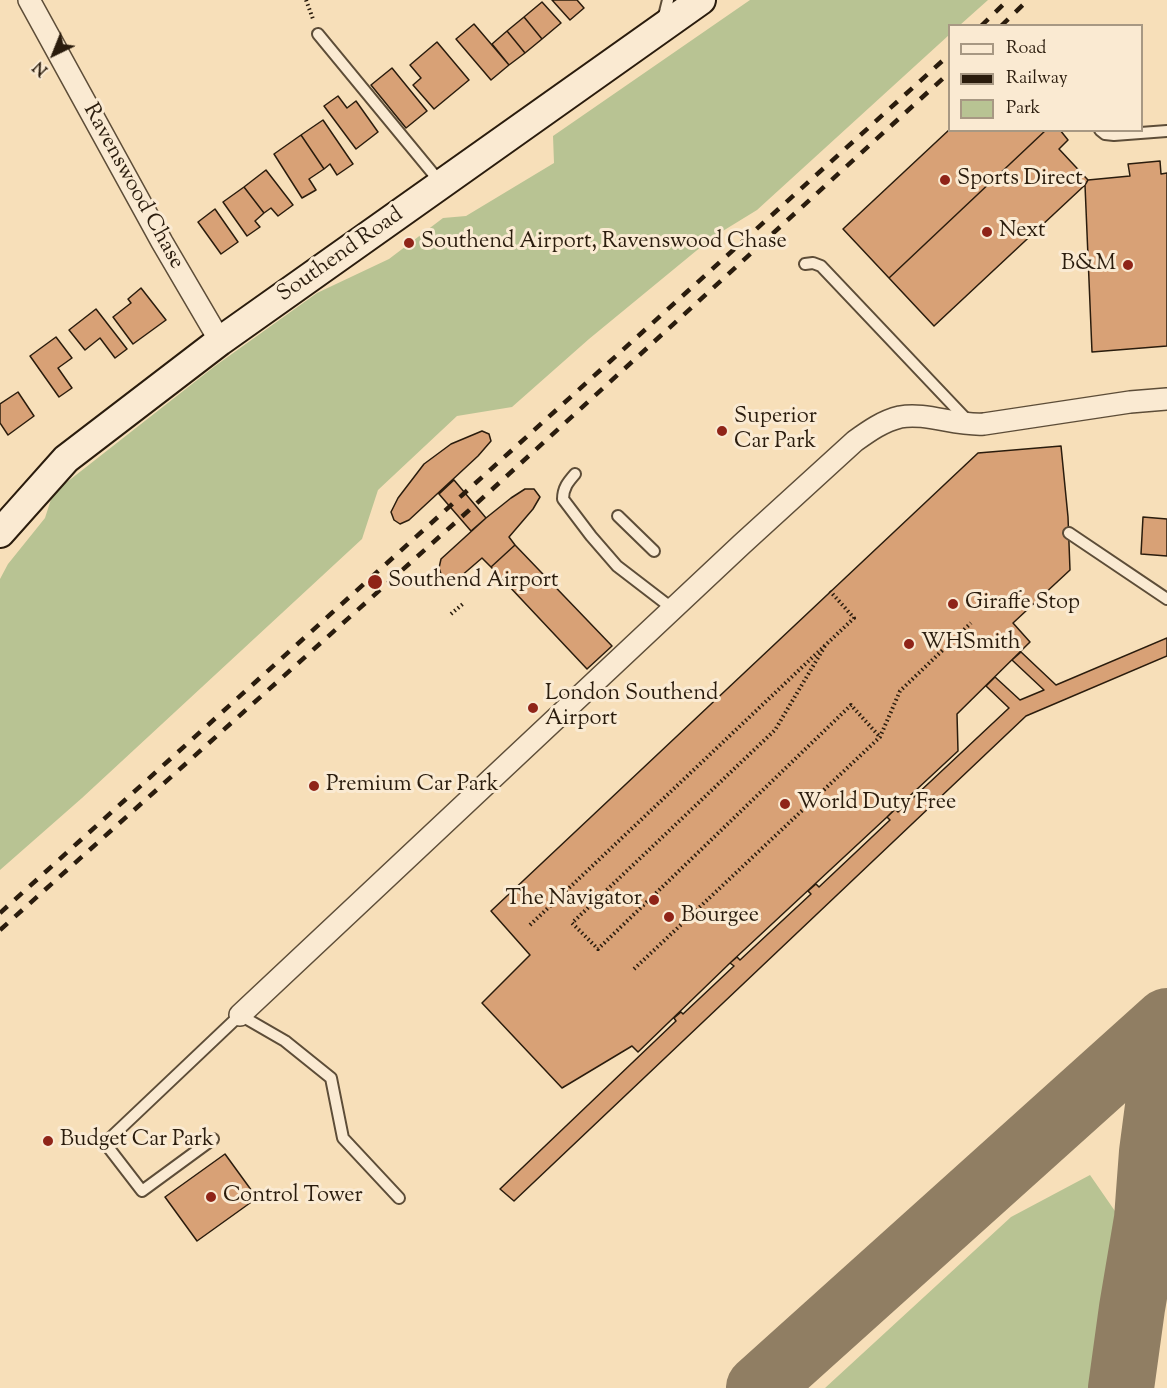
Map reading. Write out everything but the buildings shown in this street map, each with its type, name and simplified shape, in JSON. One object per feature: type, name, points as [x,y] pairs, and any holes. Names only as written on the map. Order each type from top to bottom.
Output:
[{"type":"street","name":"Ravenswood Chase","points":[[29,0],[162,242],[220,341]]},
{"type":"street","name":"Southend Road","points":[[0,533],[66,459],[220,341],[701,0]]},
{"type":"street","points":[[240,1015],[673,609],[837,457],[869,431],[889,421],[910,416],[971,425],[1130,402],[1167,399]]},
{"type":"lane","points":[[661,28],[668,0]]},
{"type":"lane","points":[[318,34],[442,185]]},
{"type":"lane","points":[[1106,132],[1114,135],[1167,131]]},
{"type":"lane","points":[[806,264],[813,263],[821,266],[971,425]]},
{"type":"lane","points":[[575,474],[566,484],[563,499],[617,566],[673,609]]},
{"type":"lane","points":[[618,516],[654,551]]},
{"type":"lane","points":[[1069,533],[1167,598]]},
{"type":"lane","points":[[213,1139],[142,1191],[105,1143],[240,1015],[285,1041],[331,1078],[343,1138],[399,1198]]},
{"type":"path","points":[[530,925],[854,618],[830,591]]},
{"type":"path","points":[[451,614],[464,603]]},
{"type":"path","points":[[634,969],[880,737],[900,691],[971,623]]},
{"type":"path","points":[[825,646],[775,730],[572,923],[598,949],[851,705],[880,737]]},
{"type":"green space","points":[[750,0],[988,0],[961,24],[948,24],[948,36],[757,210],[713,237],[589,339],[512,407],[457,416],[378,490],[362,539],[82,798],[0,870],[0,579],[8,564],[45,518],[53,493],[215,366],[317,293],[389,259],[443,218],[466,216],[554,163],[553,136]]},
{"type":"green space","points":[[1090,1175],[1126,1227],[1104,1388],[825,1388],[1011,1217]]},
{"type":"taxiway","points":[[759,1388],[1167,1021]]},
{"type":"taxiway","points":[[1121,1388],[1147,1219],[1152,1152],[1167,1038]]},
{"type":"railway","points":[[983,24],[1008,0]]},
{"type":"railway","points":[[1003,24],[1028,0]]},
{"type":"railway","points":[[0,913],[948,56]]},
{"type":"railway","points":[[0,930],[476,504],[948,74]]},
{"type":"place","name":"Sports Direct","points":[[945,180]]},
{"type":"place","name":"Next","points":[[987,232]]},
{"type":"place","name":"Southend Airport, Ravenswood Chase","points":[[409,243]]},
{"type":"place","name":"B&M","points":[[1128,265]]},
{"type":"place","name":"Superior Car Park","points":[[722,431]]},
{"type":"place","name":"Southend Airport","points":[[375,582]]},
{"type":"place","name":"Giraffe Stop","points":[[953,604]]},
{"type":"place","name":"WHSmith","points":[[909,644]]},
{"type":"place","name":"London Southend Airport","points":[[533,708]]},
{"type":"place","name":"Premium Car Park","points":[[314,786]]},
{"type":"place","name":"World Duty Free","points":[[785,804]]},
{"type":"place","name":"The Navigator","points":[[654,900]]},
{"type":"place","name":"Bourgee","points":[[669,917]]},
{"type":"place","name":"Budget Car Park","points":[[48,1141]]},
{"type":"place","name":"Control Tower","points":[[211,1197]]}]
